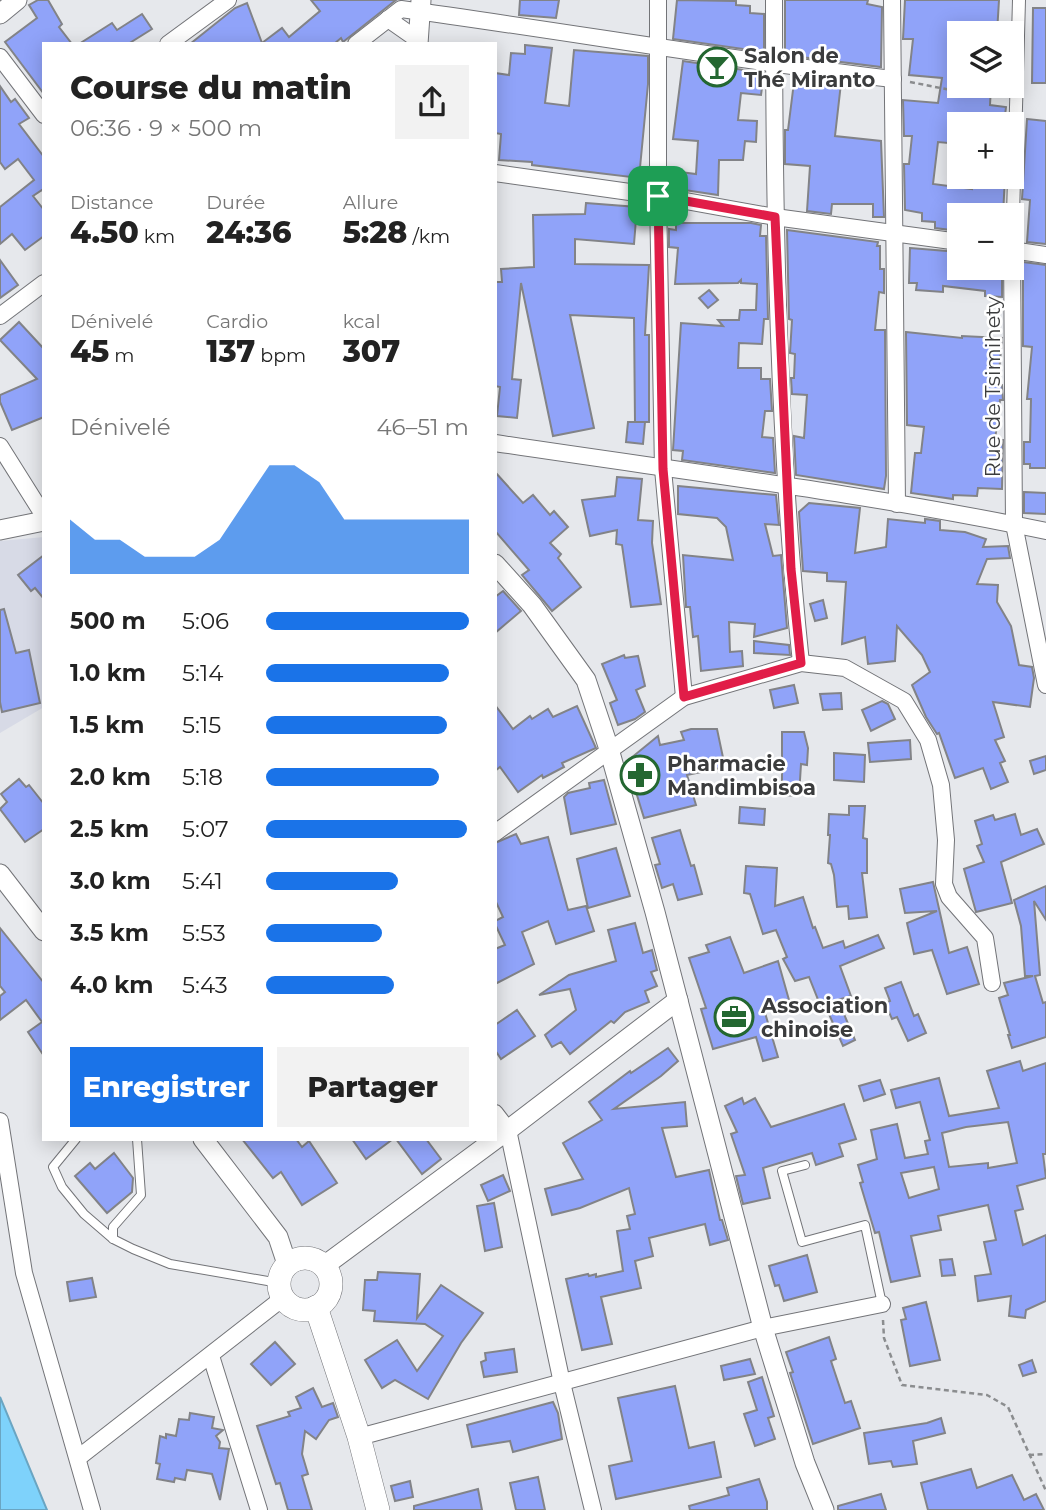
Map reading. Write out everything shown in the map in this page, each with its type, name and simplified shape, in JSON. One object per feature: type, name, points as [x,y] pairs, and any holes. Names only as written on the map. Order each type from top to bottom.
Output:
[{"type":"main road","points":[[300,1258],[319,1261],[324,1266],[330,1274],[330,1293],[324,1302],[302,1310],[288,1304],[283,1282],[300,1258]]},
{"type":"main road","points":[[316,1307],[359,1437],[378,1510]]},
{"type":"street","points":[[0,14],[17,0]]},
{"type":"street","points":[[171,42],[228,0]]},
{"type":"street","points":[[658,0],[663,469],[684,697]]},
{"type":"street","points":[[774,0],[775,217],[791,569],[801,663]]},
{"type":"street","points":[[892,0],[897,505]]},
{"type":"street","points":[[1018,21],[1019,0]]},
{"type":"street","points":[[418,42],[420,6]]},
{"type":"street","points":[[359,42],[401,9],[420,6],[774,65],[893,79]]},
{"type":"street","points":[[388,19],[418,42]]},
{"type":"street","points":[[0,57],[42,112]]},
{"type":"street","points":[[1013,203],[1016,98]]},
{"type":"street","points":[[497,173],[658,196],[775,217],[947,240]]},
{"type":"street","points":[[1024,252],[1046,255]]},
{"type":"street","name":"Rue de Tsimihety","points":[[1012,280],[1014,524],[1046,685]]},
{"type":"street","points":[[0,316],[42,284]]},
{"type":"street","points":[[497,443],[663,469],[787,484],[1046,531]]},
{"type":"street","points":[[0,446],[42,509],[0,530]]},
{"type":"street","points":[[497,566],[532,606],[586,680],[609,749],[678,1000],[763,1328],[805,1463],[824,1510]]},
{"type":"street","points":[[497,832],[684,697],[801,663],[845,668],[904,701],[928,740],[941,785],[946,840],[944,884],[949,897],[985,938],[992,983]]},
{"type":"street","points":[[0,874],[42,928]]},
{"type":"street","points":[[497,1138],[678,1000]]},
{"type":"street","points":[[497,1116],[508,1130],[562,1383],[593,1510]]},
{"type":"street","points":[[0,1121],[24,1273],[92,1510]]},
{"type":"street","points":[[78,1458],[211,1356],[283,1282],[278,1237],[204,1141]]},
{"type":"street","points":[[324,1266],[493,1141]]},
{"type":"street","points":[[359,1437],[763,1328],[881,1304]]},
{"type":"street","points":[[211,1356],[259,1510]]},
{"type":"lane","points":[[74,1141],[53,1167],[62,1187],[83,1214],[113,1239],[170,1264],[283,1282]]},
{"type":"lane","points":[[113,1239],[113,1227],[141,1195],[137,1141]]},
{"type":"lane","points":[[805,1165],[782,1171],[802,1242],[865,1225],[881,1304]]},
{"type":"path","points":[[893,79],[947,89]]},
{"type":"path","points":[[881,1304],[884,1338],[902,1385],[987,1395],[1008,1407],[1046,1490]]},
{"type":"path","points":[[1030,1455],[1046,1454]]},
{"type":"shaded area","points":[[42,537],[42,708],[0,733],[0,541]]},
{"type":"water","points":[[0,1397],[47,1510],[0,1510]]},
{"type":"building","points":[[38,0],[48,0],[62,24],[59,27],[70,42],[42,42],[42,91],[5,42],[37,18],[29,5]]},
{"type":"building","points":[[311,0],[396,0],[343,42],[341,38],[336,42],[263,42],[282,28],[289,37],[320,11]]},
{"type":"building","points":[[520,0],[559,0],[556,18],[519,15]]},
{"type":"building","points":[[677,0],[736,1],[736,5],[750,6],[750,13],[764,14],[764,52],[673,39]]},
{"type":"building","points":[[785,0],[868,0],[867,4],[882,7],[881,67],[785,55]]},
{"type":"building","points":[[905,0],[999,0],[998,21],[947,21],[947,98],[990,98],[990,105],[1006,107],[1005,112],[947,112],[947,143],[938,142],[933,184],[947,186],[947,189],[1004,189],[1004,203],[947,203],[947,230],[935,228],[935,222],[922,221],[922,213],[905,210],[904,164],[909,164],[912,136],[904,136],[903,100],[938,103],[942,78],[909,75],[913,39],[903,39]]},
{"type":"building","points":[[247,3],[262,42],[192,42],[235,8]]},
{"type":"building","points":[[1033,8],[1046,8],[1046,83],[1032,83]]},
{"type":"building","points":[[142,14],[152,29],[131,42],[82,42],[112,23],[117,30]]},
{"type":"building","points":[[525,45],[552,48],[545,103],[569,106],[574,50],[648,56],[639,178],[532,165],[532,162],[499,160],[501,134],[497,133],[497,73],[509,75],[511,53],[525,54]]},
{"type":"building","points":[[683,61],[764,73],[761,95],[741,93],[738,120],[757,121],[756,142],[745,141],[743,160],[719,160],[718,195],[671,188],[673,171],[696,174],[698,141],[673,139]]},
{"type":"building","points":[[812,79],[841,83],[835,136],[881,141],[884,217],[873,217],[873,204],[832,204],[831,214],[807,211],[810,166],[785,164],[785,130],[788,130],[794,82],[811,84]]},
{"type":"building","points":[[0,86],[11,102],[15,99],[29,118],[19,124],[42,154],[42,190],[33,196],[42,207],[42,237],[25,250],[12,234],[0,244],[0,207],[34,180],[18,159],[5,169],[0,162]]},
{"type":"building","points":[[1027,119],[1046,121],[1046,244],[1027,242],[1030,200],[1022,199]]},
{"type":"building","points":[[586,203],[637,207],[634,244],[575,239],[575,264],[649,265],[645,335],[649,335],[649,422],[635,422],[634,318],[570,315],[594,428],[553,436],[521,283],[512,379],[521,380],[517,418],[497,416],[500,387],[497,386],[497,282],[502,282],[501,269],[534,267],[533,215],[585,214]]},
{"type":"building","points":[[676,223],[751,223],[761,225],[760,236],[766,236],[768,319],[764,319],[762,344],[739,343],[738,368],[761,368],[761,379],[770,379],[772,411],[765,411],[762,437],[773,438],[775,473],[682,460],[683,451],[673,450],[681,323],[723,326],[718,320],[739,320],[740,310],[756,310],[757,284],[741,283],[741,280],[738,283],[675,284],[678,248],[669,247],[669,229],[676,230]]},
{"type":"building","points":[[787,230],[878,242],[877,246],[880,246],[884,293],[879,292],[875,330],[885,330],[884,489],[796,475],[794,436],[804,438],[807,395],[792,394],[791,378],[794,378],[795,354],[790,353],[792,320],[789,319]]},
{"type":"building","points":[[910,248],[947,251],[947,280],[1002,280],[1002,297],[985,296],[985,291],[943,286],[943,292],[916,290],[917,283],[909,283]]},
{"type":"building","points":[[0,260],[18,285],[0,298]]},
{"type":"building","points":[[1024,262],[1046,265],[1046,468],[1030,468],[1030,464],[1024,464],[1024,442],[1030,442],[1031,399],[1027,399],[1032,347],[1023,346]]},
{"type":"building","points":[[709,290],[718,300],[708,308],[699,298]]},
{"type":"building","points":[[19,322],[42,347],[42,418],[12,430],[0,402],[0,395],[37,379],[0,340]]},
{"type":"building","points":[[906,332],[962,338],[1002,338],[998,384],[1002,385],[1003,400],[1000,400],[995,440],[1003,440],[1002,489],[978,488],[977,496],[953,495],[953,499],[911,493],[915,453],[921,453],[924,427],[907,425]]},
{"type":"building","points":[[628,422],[645,422],[643,444],[626,442]]},
{"type":"building","points":[[497,474],[523,503],[533,495],[550,515],[554,511],[568,527],[550,543],[561,554],[558,558],[581,587],[552,611],[522,575],[529,570],[497,533]]},
{"type":"building","points":[[617,477],[642,479],[638,520],[653,521],[652,543],[661,604],[631,607],[622,545],[616,544],[617,530],[590,536],[582,500],[615,496]]},
{"type":"building","points":[[678,486],[776,495],[779,525],[765,524],[773,556],[781,555],[787,628],[754,637],[755,624],[729,622],[730,652],[742,651],[743,666],[701,671],[698,636],[693,637],[690,607],[686,607],[683,555],[733,560],[726,527],[717,518],[678,514]]},
{"type":"building","points":[[1024,492],[1046,493],[1046,514],[1024,513]]},
{"type":"building","points":[[809,503],[860,508],[855,553],[886,547],[888,519],[925,523],[925,519],[940,521],[940,530],[965,532],[986,539],[983,547],[1008,546],[1010,558],[987,559],[977,584],[998,585],[997,602],[1011,626],[1019,665],[1032,667],[1034,678],[1030,707],[993,702],[1004,737],[995,740],[1005,761],[1000,763],[1008,782],[991,789],[983,768],[955,778],[939,733],[937,734],[926,717],[912,685],[930,672],[922,655],[897,626],[895,661],[868,664],[865,637],[842,644],[846,582],[827,581],[827,573],[803,571],[799,512]]},
{"type":"building","points":[[42,557],[42,597],[35,588],[31,591],[18,575]]},
{"type":"building","points":[[503,591],[521,611],[497,631],[497,596]]},
{"type":"building","points":[[823,600],[827,618],[815,621],[810,604]]},
{"type":"building","points":[[4,609],[16,653],[29,650],[40,703],[2,712],[0,610]]},
{"type":"building","points":[[754,641],[789,645],[790,655],[754,653]]},
{"type":"building","points":[[624,655],[625,658],[638,656],[645,686],[636,690],[645,712],[618,725],[610,703],[617,700],[602,664]]},
{"type":"building","points":[[794,685],[798,703],[774,708],[770,690]]},
{"type":"building","points":[[841,693],[842,709],[823,710],[820,694]]},
{"type":"building","points":[[882,701],[888,704],[895,719],[871,731],[862,710]]},
{"type":"building","points":[[577,706],[596,748],[562,763],[564,767],[543,778],[542,775],[518,792],[500,767],[497,769],[497,708],[513,729],[530,716],[532,719],[548,709],[553,717]]},
{"type":"building","points":[[691,729],[717,729],[725,767],[687,775],[696,805],[644,818],[636,792],[641,791],[631,758],[658,736],[660,745],[684,740],[681,732]]},
{"type":"building","points":[[782,732],[804,732],[808,748],[807,765],[801,764],[799,796],[782,795]]},
{"type":"building","points":[[910,740],[911,759],[870,762],[868,743]]},
{"type":"building","points":[[834,753],[865,755],[864,782],[834,780]]},
{"type":"building","points":[[1046,756],[1046,770],[1034,774],[1030,761]]},
{"type":"building","points":[[19,779],[26,787],[29,785],[42,801],[42,830],[25,842],[0,809],[7,802],[1,794]]},
{"type":"building","points":[[604,780],[616,824],[571,834],[564,797],[568,793],[590,788],[589,783]]},
{"type":"building","points":[[849,806],[865,806],[863,838],[867,839],[867,873],[862,873],[867,917],[849,919],[848,906],[837,907],[834,875],[831,864],[828,863],[828,835],[829,814],[849,815]]},
{"type":"building","points":[[740,807],[765,809],[764,825],[739,823]]},
{"type":"building","points":[[1015,814],[1021,835],[1037,829],[1044,844],[1001,862],[1012,903],[976,912],[964,869],[984,862],[977,846],[982,844],[975,821],[993,815],[995,820]]},
{"type":"building","points":[[680,830],[702,894],[678,900],[673,884],[662,888],[655,865],[660,864],[652,838]]},
{"type":"building","points":[[516,834],[521,844],[548,837],[568,910],[586,906],[594,931],[556,944],[548,921],[522,932],[534,964],[497,983],[497,948],[505,945],[497,928],[497,920],[503,917],[497,904],[497,842]]},
{"type":"building","points":[[616,848],[630,896],[588,908],[577,859]]},
{"type":"building","points":[[746,866],[777,868],[775,906],[803,897],[823,948],[843,941],[845,948],[878,935],[884,948],[840,966],[851,996],[838,1000],[855,1040],[843,1046],[825,1005],[821,1007],[809,977],[795,981],[783,959],[787,957],[776,930],[763,934],[750,894],[744,893]]},
{"type":"building","points":[[933,882],[949,953],[967,947],[979,984],[947,994],[932,950],[914,954],[907,923],[937,911],[905,913],[900,889]]},
{"type":"building","points":[[1046,886],[1046,920],[1034,901],[1040,975],[1035,976],[1043,1003],[1046,1002],[1046,1037],[1012,1048],[999,998],[1008,995],[1004,983],[1033,976],[1025,976],[1021,926],[1014,900]]},
{"type":"building","points":[[635,923],[643,953],[652,950],[657,970],[651,972],[657,986],[645,991],[649,1002],[625,1012],[614,1023],[611,1021],[570,1054],[561,1042],[552,1047],[545,1035],[576,1010],[570,989],[539,995],[569,975],[616,961],[608,930]]},
{"type":"building","points":[[0,928],[42,980],[42,1022],[26,1000],[0,1020],[0,996],[5,992],[0,986]]},
{"type":"building","points":[[730,937],[744,973],[778,961],[789,1000],[763,1006],[778,1057],[763,1061],[756,1037],[713,1049],[701,1009],[706,1008],[689,958],[709,952],[706,945]]},
{"type":"building","points":[[901,982],[914,1016],[918,1014],[926,1033],[908,1041],[897,1017],[892,1019],[885,1003],[890,1001],[885,988]]},
{"type":"building","points":[[517,1010],[535,1036],[501,1059],[497,1053],[497,1024]]},
{"type":"building","points":[[42,1022],[42,1053],[28,1032]]},
{"type":"building","points":[[668,1048],[678,1061],[614,1109],[685,1102],[687,1126],[662,1128],[676,1177],[709,1170],[720,1220],[728,1240],[710,1245],[705,1224],[649,1238],[653,1256],[635,1261],[641,1288],[601,1297],[612,1344],[582,1350],[566,1279],[588,1274],[596,1274],[596,1277],[623,1271],[617,1231],[630,1229],[627,1216],[635,1214],[629,1188],[580,1208],[552,1215],[545,1189],[583,1179],[563,1143],[602,1120],[589,1102],[630,1071],[631,1073]]},
{"type":"building","points":[[1020,1061],[1023,1071],[1046,1063],[1046,1154],[1043,1154],[1046,1178],[1017,1186],[1023,1209],[1015,1211],[1023,1245],[1046,1235],[1046,1301],[1026,1310],[1025,1318],[1009,1316],[1011,1296],[978,1301],[975,1276],[991,1274],[984,1242],[996,1240],[988,1205],[938,1216],[941,1230],[911,1236],[920,1276],[891,1282],[879,1232],[875,1233],[860,1183],[863,1182],[858,1165],[877,1159],[871,1130],[897,1124],[905,1158],[928,1154],[925,1141],[930,1140],[920,1102],[896,1108],[891,1090],[939,1078],[949,1116],[999,1108],[987,1071]],"holes":[[[1008,1122],[1017,1163],[988,1168],[988,1163],[949,1167],[942,1133]],[[934,1167],[939,1189],[909,1198],[901,1173]]]},
{"type":"building","points":[[880,1080],[885,1094],[864,1101],[859,1086]]},
{"type":"building","points":[[742,1098],[744,1104],[755,1098],[771,1127],[844,1104],[856,1139],[839,1144],[843,1156],[816,1165],[812,1153],[763,1168],[770,1198],[743,1204],[736,1176],[745,1175],[731,1134],[737,1132],[725,1106]]},
{"type":"building","points":[[244,1141],[298,1141],[302,1147],[309,1141],[337,1183],[302,1205],[281,1172],[273,1178]]},
{"type":"building","points":[[353,1141],[390,1141],[366,1159]]},
{"type":"building","points":[[397,1141],[428,1141],[441,1159],[422,1174]]},
{"type":"building","points":[[114,1153],[133,1178],[132,1192],[107,1213],[75,1176],[90,1163],[95,1169]]},
{"type":"building","points":[[503,1175],[510,1191],[488,1201],[481,1185]]},
{"type":"building","points":[[494,1203],[502,1247],[485,1251],[477,1206]]},
{"type":"building","points":[[807,1255],[817,1292],[784,1301],[779,1285],[775,1286],[769,1266]]},
{"type":"building","points":[[952,1259],[955,1275],[942,1276],[940,1260]]},
{"type":"building","points":[[378,1272],[420,1274],[417,1318],[441,1285],[483,1313],[461,1343],[428,1399],[395,1380],[382,1388],[365,1360],[397,1340],[417,1371],[443,1336],[425,1324],[374,1321],[375,1311],[363,1310],[365,1280],[377,1280]]},
{"type":"building","points":[[92,1278],[96,1297],[70,1301],[67,1282]]},
{"type":"building","points":[[926,1302],[940,1360],[910,1366],[901,1320],[906,1319],[903,1308]]},
{"type":"building","points":[[829,1337],[836,1359],[831,1361],[845,1403],[851,1401],[860,1428],[813,1444],[786,1352]]},
{"type":"building","points":[[275,1342],[295,1364],[271,1385],[251,1364]]},
{"type":"building","points":[[514,1349],[517,1372],[484,1377],[481,1362],[486,1360],[485,1353]]},
{"type":"building","points":[[750,1359],[755,1374],[724,1380],[721,1366]]},
{"type":"building","points":[[1032,1360],[1036,1372],[1023,1376],[1019,1365]]},
{"type":"building","points":[[762,1377],[774,1416],[768,1418],[775,1439],[755,1446],[744,1414],[757,1410],[748,1382]]},
{"type":"building","points":[[675,1386],[689,1448],[714,1442],[721,1477],[616,1499],[609,1466],[632,1461],[618,1398]]},
{"type":"building","points":[[313,1388],[322,1407],[333,1403],[338,1417],[329,1420],[316,1439],[305,1431],[302,1454],[308,1474],[302,1476],[312,1510],[288,1510],[280,1483],[276,1484],[257,1426],[290,1416],[288,1412],[301,1408],[296,1397]]},
{"type":"building","points":[[553,1402],[558,1413],[562,1439],[513,1452],[510,1441],[472,1447],[467,1425]]},
{"type":"building","points":[[190,1413],[214,1417],[212,1428],[223,1430],[216,1436],[220,1442],[219,1448],[229,1449],[220,1500],[212,1474],[187,1470],[185,1480],[175,1478],[174,1482],[157,1479],[160,1464],[156,1463],[160,1436],[176,1436],[179,1419],[189,1420]]},
{"type":"building","points":[[941,1418],[945,1433],[913,1441],[917,1464],[893,1467],[891,1461],[869,1464],[864,1433],[927,1423]]},
{"type":"building","points":[[971,1469],[977,1488],[1012,1475],[1024,1500],[1036,1494],[1044,1510],[928,1510],[921,1483]]},
{"type":"building","points":[[538,1477],[545,1510],[516,1510],[510,1483]]},
{"type":"building","points":[[759,1479],[767,1510],[690,1510],[689,1506],[729,1495],[727,1488]]},
{"type":"building","points":[[410,1481],[413,1497],[395,1501],[391,1486]]},
{"type":"building","points":[[478,1489],[482,1510],[414,1510],[414,1506]]},
{"type":"building","points":[[881,1494],[886,1510],[838,1510],[838,1506]]},
{"type":"place","name":"Salon de Thé Miranto","points":[[717,67]]},
{"type":"place","name":"Pharmacie Mandimbisoa","points":[[640,775]]},
{"type":"place","name":"Association chinoise","points":[[734,1017]]},
{"type":"route","points":[[658,196],[775,217],[791,569],[801,663],[684,697],[663,469],[658,196]]}]
